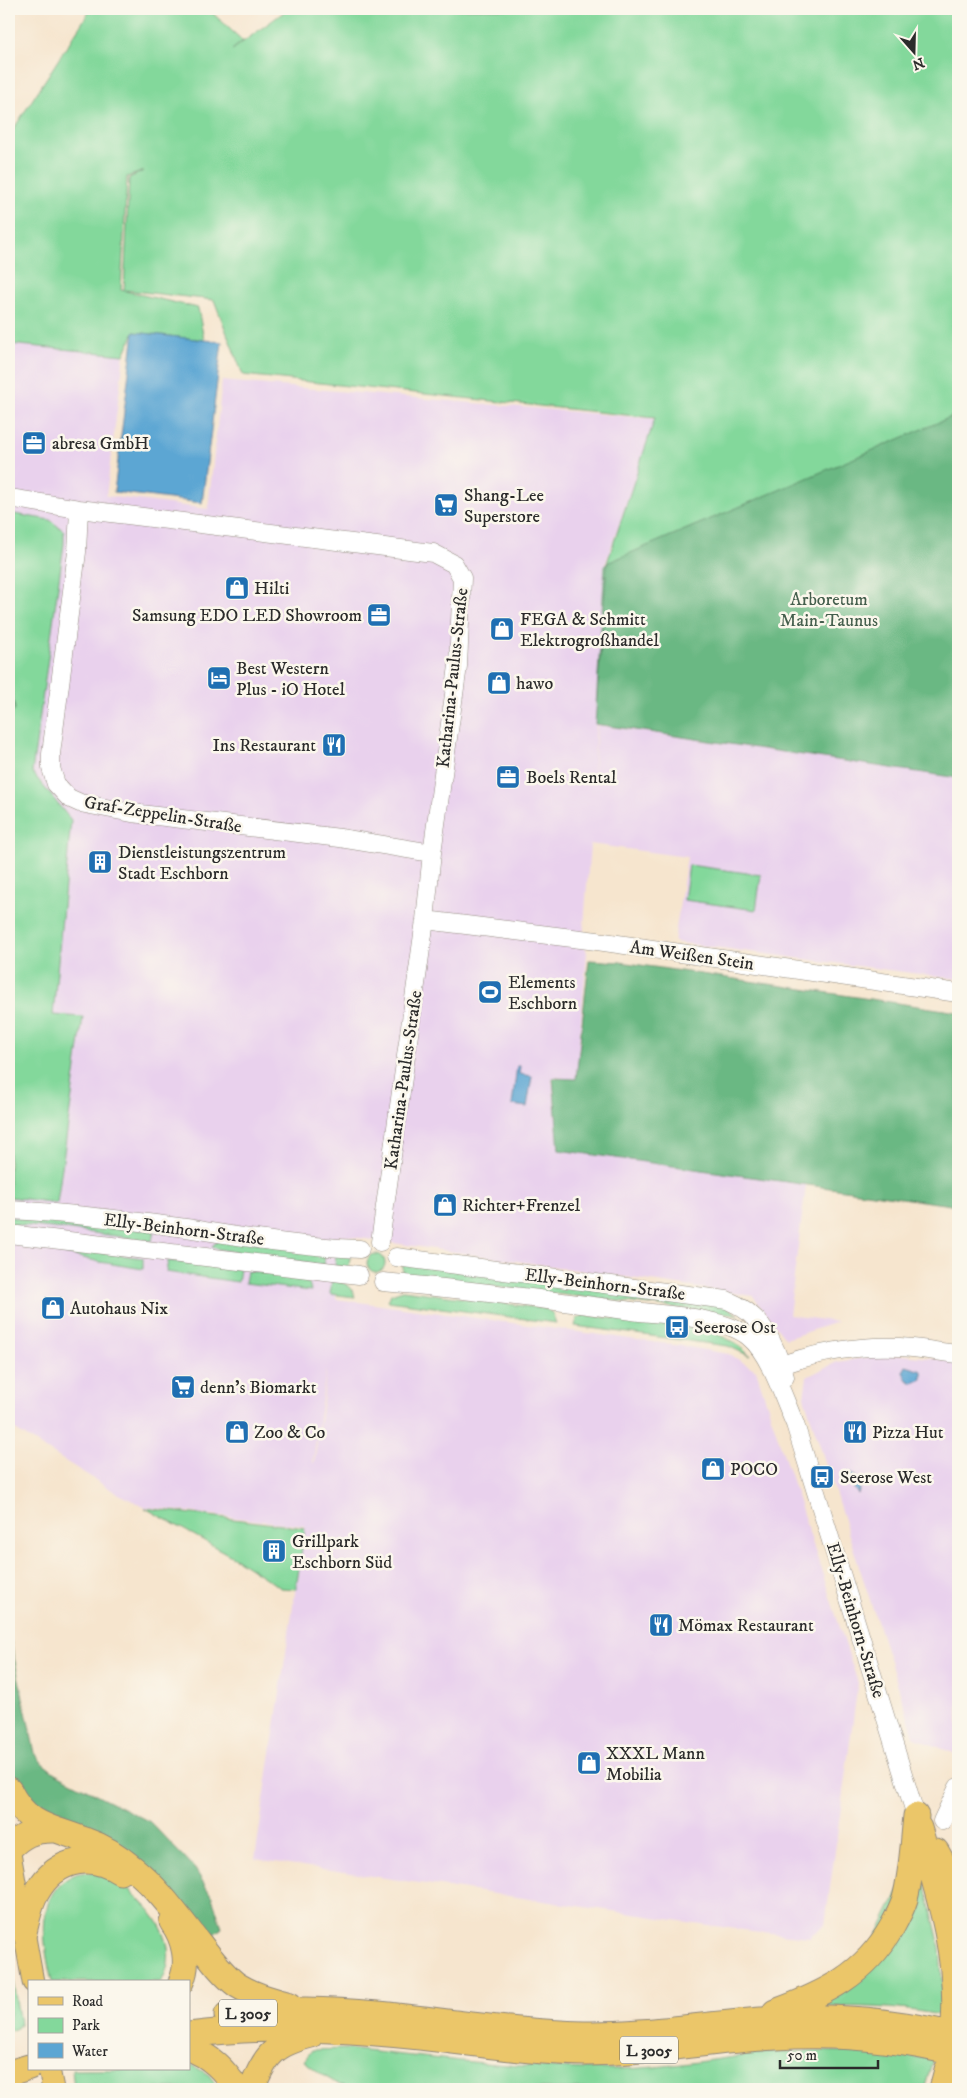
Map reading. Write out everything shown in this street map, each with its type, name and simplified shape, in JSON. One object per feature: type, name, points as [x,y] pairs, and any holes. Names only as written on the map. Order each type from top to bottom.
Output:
[{"type":"highway","points":[[9,1790],[27,1814],[52,1830],[86,1840],[135,1870],[157,1891],[218,1966],[236,1984],[262,1997],[307,2010]]},
{"type":"highway","points":[[916,1816],[958,1890]]},
{"type":"highway","points":[[749,2022],[819,1995],[841,1983],[868,1961],[885,1940],[904,1901],[910,1878],[916,1816]]},
{"type":"highway","points":[[916,1816],[949,1936],[955,1986],[956,2029]]},
{"type":"highway","points":[[9,1848],[26,1835],[40,1830],[52,1830]]},
{"type":"highway","points":[[24,1932],[34,1897],[42,1885],[61,1867],[84,1860],[111,1866],[141,1886],[175,1926],[185,1952],[185,1964],[181,1980]]},
{"type":"highway","name":"L 3005","points":[[190,2018],[307,2010],[372,2014],[548,2033],[584,2034],[622,2034],[802,2018],[858,2019],[956,2029]]},
{"type":"highway","name":"L 3005","points":[[190,2035],[260,2030],[338,2030],[545,2051],[584,2053],[661,2050],[774,2037],[826,2035],[899,2041],[949,2071]]},
{"type":"highway","points":[[252,2089],[263,2062],[280,2045],[294,2039],[338,2030]]},
{"type":"highway","points":[[190,2048],[212,2059],[237,2089]]},
{"type":"highway","points":[[9,2055],[28,2049]]},
{"type":"highway","points":[[9,2073],[28,2067]]},
{"type":"main road","points":[[9,1848],[33,1980]]},
{"type":"main road","points":[[49,2070],[53,2089]]},
{"type":"street","name":"Katharina-Paulus-Straße","points":[[9,498],[79,509],[433,552],[454,564],[462,578],[458,666],[380,1242]]},
{"type":"street","name":"Graf-Zeppelin-Straße","points":[[79,509],[76,552],[51,754],[51,768],[56,784],[69,798],[80,803],[132,813],[340,838],[432,853]]},
{"type":"street","name":"Am Weißen Stein","points":[[425,920],[597,941],[958,993]]},
{"type":"street","name":"Elly-Beinhorn-Straße","points":[[9,1210],[45,1212],[331,1248],[360,1249],[369,1243],[380,1242]]},
{"type":"street","points":[[162,1251],[163,1243],[174,1234],[195,1230]]},
{"type":"street","name":"Elly-Beinhorn-Straße","points":[[9,1234],[359,1275],[372,1283],[383,1282],[568,1302],[718,1323],[736,1329],[752,1339],[776,1367]]},
{"type":"street","points":[[380,1242],[390,1247],[396,1257],[395,1269],[388,1279],[383,1282]]},
{"type":"street","points":[[359,1275],[355,1264],[360,1249]]},
{"type":"street","name":"Elly-Beinhorn-Straße","points":[[396,1257],[727,1300],[743,1306],[761,1324],[795,1424],[916,1816]]},
{"type":"street","points":[[776,1367],[799,1359],[853,1349],[900,1347],[958,1354]]},
{"type":"street","points":[[942,1821],[958,1787]]},
{"type":"shaded area","points":[[9,344],[124,355],[106,496],[208,509],[222,381],[655,419],[605,565],[592,798],[597,725],[958,778],[958,979],[674,942],[687,857],[590,844],[583,939],[587,953],[576,1079],[552,1077],[559,1150],[806,1185],[789,1315],[837,1322],[786,1339],[753,1296],[339,1235],[336,1299],[682,1346],[729,1354],[756,1370],[858,1683],[825,1924],[809,1937],[743,1930],[255,1859],[305,1526],[146,1507],[118,1494],[9,1426],[9,1228],[12,1198],[57,1202],[83,1018],[53,1016],[71,820],[32,772],[64,544],[50,520],[9,513]],"holes":[[[327,1363],[323,1401],[314,1463]]]},
{"type":"shaded area","points":[[903,1355],[958,1361],[958,1753],[956,1754],[915,1738],[804,1397],[807,1377],[837,1362],[869,1357]]},
{"type":"green space","points":[[91,9],[208,9],[243,41],[232,50],[288,9],[958,9],[958,760],[596,705],[605,565],[655,418],[243,375],[214,300],[124,290],[129,178],[144,171],[127,177],[121,290],[198,308],[204,340],[134,332],[124,355],[9,344],[9,136]]},
{"type":"green space","name":"Arboretum Main-Taunus","points":[[958,414],[958,778],[595,724],[607,563]]},
{"type":"green space","points":[[9,513],[50,520],[64,531],[64,544],[32,772],[71,820],[53,1015],[83,1017],[57,1203],[9,1197]]},
{"type":"green space","points":[[9,677],[15,709],[9,717]]},
{"type":"green space","points":[[689,865],[761,875],[756,910],[684,900]]},
{"type":"green space","points":[[589,960],[620,962],[958,1012],[958,1206],[559,1150],[553,1078],[576,1079]]},
{"type":"green space","points":[[9,1217],[154,1231],[152,1241],[64,1229],[9,1224]]},
{"type":"green space","points":[[222,1238],[325,1252],[324,1265],[217,1249],[212,1246]]},
{"type":"green space","points":[[34,1246],[51,1246],[143,1258],[143,1269],[100,1262]]},
{"type":"green space","points":[[336,1254],[350,1256],[349,1268],[335,1266]]},
{"type":"green space","points":[[376,1254],[382,1257],[385,1263],[382,1269],[376,1272],[370,1269],[367,1263],[370,1257]]},
{"type":"green space","points":[[168,1261],[240,1269],[238,1282],[166,1272]]},
{"type":"green space","points":[[403,1263],[725,1305],[738,1315],[401,1276]]},
{"type":"green space","points":[[247,1271],[305,1277],[311,1291],[245,1283]]},
{"type":"green space","points":[[332,1280],[344,1283],[350,1287],[355,1297],[330,1294]]},
{"type":"green space","points":[[403,1290],[546,1309],[552,1313],[556,1323],[388,1301],[391,1294]]},
{"type":"green space","points":[[584,1315],[700,1329],[727,1339],[739,1346],[750,1356],[728,1346],[575,1326],[577,1319]]},
{"type":"green space","points":[[145,1508],[305,1528],[296,1589],[281,1588],[235,1558]]},
{"type":"green space","points":[[9,1634],[35,1753],[42,1763],[55,1773],[150,1822],[195,1869],[212,1897],[222,1928],[211,1936],[45,1817],[13,1781],[9,1759]]},
{"type":"green space","points":[[918,1853],[940,1947],[944,2016],[908,2010],[871,2007],[833,2007],[797,2010],[851,1987]]},
{"type":"green space","points":[[93,1872],[125,1886],[155,1917],[161,1927],[168,1948],[166,1971],[162,1980],[52,1980],[45,1938],[47,1908],[52,1894],[61,1883],[81,1873]]},
{"type":"green space","points":[[9,1957],[20,2024],[16,2029],[9,2031]]},
{"type":"green space","points":[[346,2049],[480,2063],[581,2069],[633,2069],[768,2053],[810,2051],[851,2052],[933,2059],[924,2089],[347,2089],[324,2076],[304,2061],[312,2050]]},
{"type":"green space","points":[[190,2064],[209,2075],[219,2089],[74,2089],[72,2070],[190,2070]]},
{"type":"water","points":[[134,332],[222,342],[202,503],[114,492]]},
{"type":"water","points":[[517,1066],[520,1066],[519,1074],[532,1076],[527,1107],[512,1105]]},
{"type":"water","points":[[906,1366],[922,1371],[922,1379],[913,1383],[907,1380],[903,1372]]},
{"type":"water","points":[[847,1472],[855,1476],[861,1484],[858,1494],[854,1489]]},
{"type":"place","name":"abresa GmbH","points":[[34,443]]},
{"type":"place","name":"Shang-Lee Superstore","points":[[446,505]]},
{"type":"place","name":"Hilti","points":[[237,588]]},
{"type":"place","name":"Samsung EDO LED Showroom","points":[[379,615]]},
{"type":"place","name":"FEGA & Schmitt Elektrogroßhandel","points":[[502,629]]},
{"type":"place","name":"Best Western Plus - iO Hotel","points":[[219,678]]},
{"type":"place","name":"hawo","points":[[499,683]]},
{"type":"place","name":"Ins Restaurant","points":[[334,745]]},
{"type":"place","name":"Boels Rental","points":[[508,777]]},
{"type":"place","name":"Dienstleistungszentrum Stadt Eschborn","points":[[100,862]]},
{"type":"place","name":"Elements Eschborn","points":[[490,992]]},
{"type":"place","name":"Richter+Frenzel","points":[[445,1205]]},
{"type":"place","name":"Autohaus Nix","points":[[53,1308]]},
{"type":"place","name":"Seerose Ost","points":[[677,1327]]},
{"type":"place","name":"denn's Biomarkt","points":[[183,1387]]},
{"type":"place","name":"Zoo & Co","points":[[237,1432]]},
{"type":"place","name":"Pizza Hut","points":[[855,1432]]},
{"type":"place","name":"POCO","points":[[713,1469]]},
{"type":"place","name":"Seerose West","points":[[822,1477]]},
{"type":"place","name":"Grillpark Eschborn Süd","points":[[274,1551]]},
{"type":"place","name":"Mömax Restaurant","points":[[661,1625]]},
{"type":"place","name":"XXXL Mann Mobilia","points":[[589,1763]]}]
